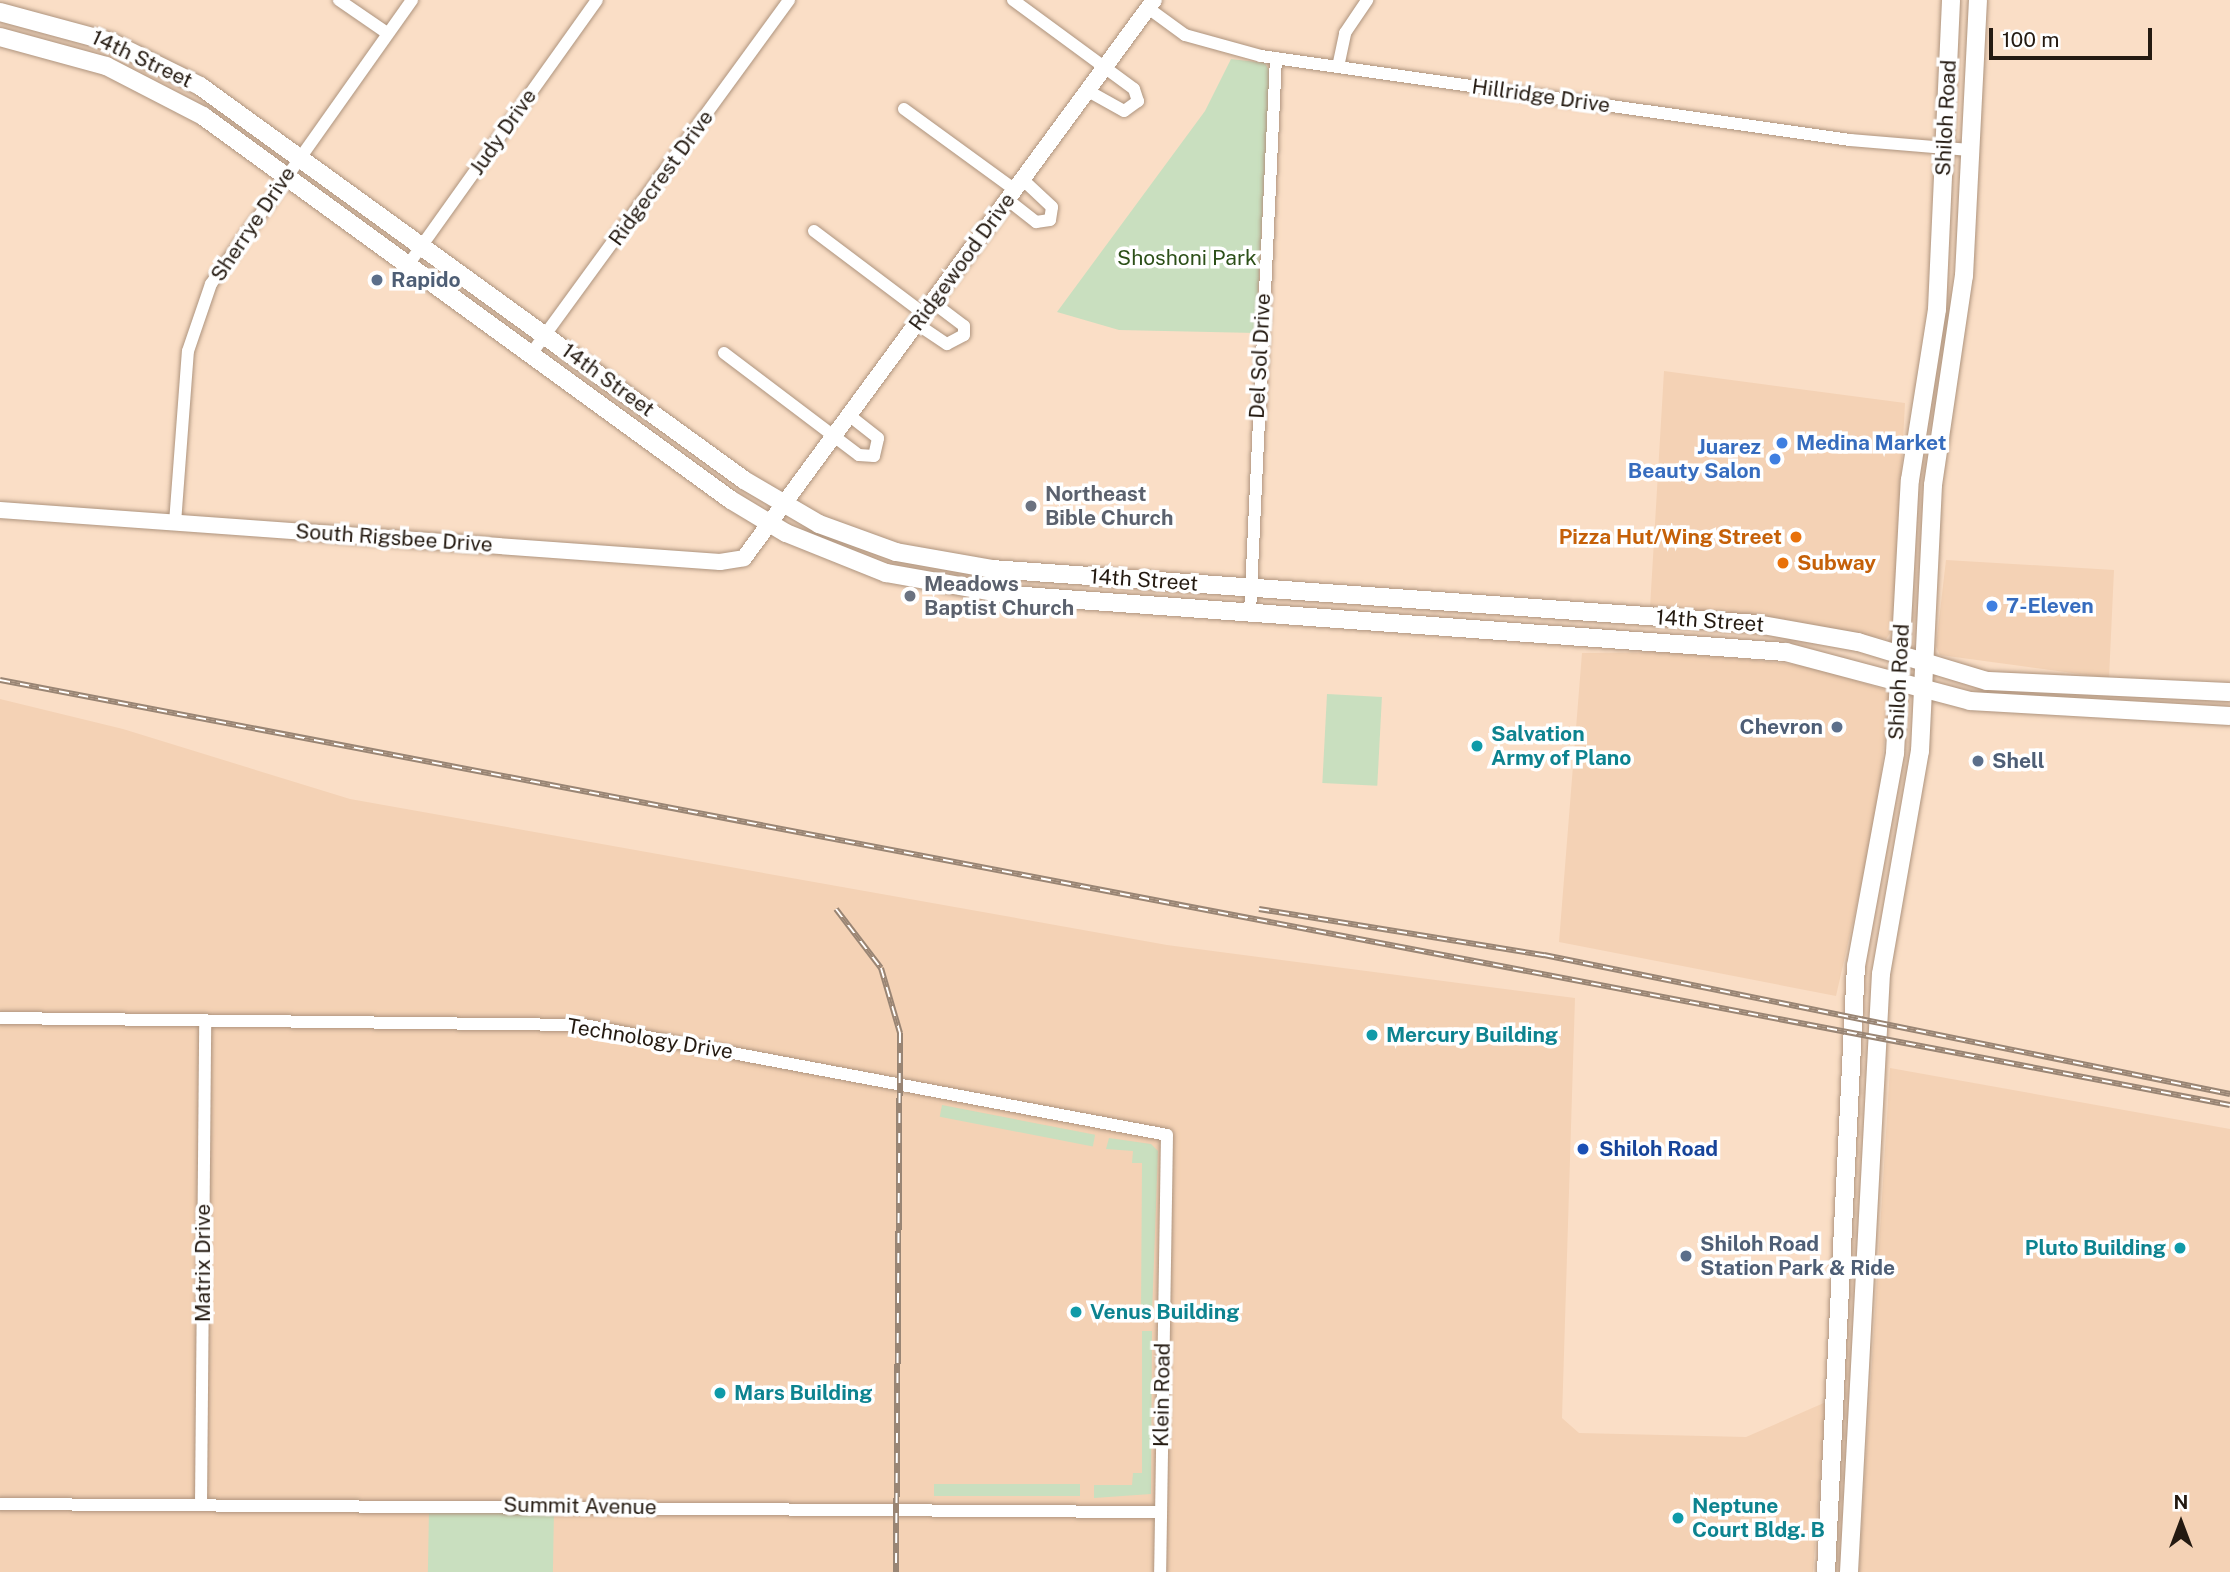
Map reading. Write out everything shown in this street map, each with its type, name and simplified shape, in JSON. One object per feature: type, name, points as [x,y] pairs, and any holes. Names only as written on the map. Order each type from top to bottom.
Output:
[{"type":"main road","name":"Shiloh Road","points":[[1826,1572],[1832,1421],[1863,914],[1890,790],[1901,680],[1910,480],[1935,331],[1951,0]]},
{"type":"main road","name":"Shiloh Road","points":[[1849,1572],[1888,919],[1914,796],[1926,666],[1933,485],[1961,300],[1978,0]]},
{"type":"main road","name":"14th Street","points":[[0,12],[57,24],[148,58],[217,96],[785,506],[903,554],[957,565],[1476,603],[1803,631],[1987,681],[2230,692]]},
{"type":"main road","name":"14th Street","points":[[0,37],[66,52],[138,81],[203,116],[531,355],[772,525],[897,576],[963,590],[1087,601],[1786,652],[1901,680],[1924,690],[1999,705],[2230,716]]},
{"type":"main road","points":[[1910,480],[1933,485]]},
{"type":"main road","points":[[897,576],[903,554]]},
{"type":"main road","points":[[1087,601],[1088,575]]},
{"type":"main road","points":[[1474,629],[1476,603]]},
{"type":"main road","points":[[1661,642],[1663,618]]},
{"type":"main road","points":[[2194,714],[2195,690]]},
{"type":"main road","points":[[1863,914],[1888,919]]},
{"type":"main road","points":[[1832,1421],[1856,1422]]},
{"type":"street","points":[[340,0],[387,33]]},
{"type":"street","name":"Sherrye Drive","points":[[176,523],[195,326],[221,265],[412,0]]},
{"type":"street","name":"Judy Drive","points":[[408,265],[597,0]]},
{"type":"street","name":"Ridgecrest Drive","points":[[531,355],[789,0]]},
{"type":"street","points":[[1013,0],[1134,89],[1136,106],[1124,111],[1088,91]]},
{"type":"street","points":[[1338,67],[1345,33],[1367,0]]},
{"type":"street","name":"Ridgewood Drive","points":[[772,525],[1151,4]]},
{"type":"street","name":"Hillridge Drive","points":[[1151,4],[1200,41],[1276,58],[1970,150]]},
{"type":"street","name":"Del Sol Drive","points":[[1250,613],[1276,58]]},
{"type":"street","points":[[904,109],[1015,190]]},
{"type":"street","points":[[814,231],[925,314]]},
{"type":"street","points":[[724,353],[864,457],[877,453],[878,438],[850,416]]},
{"type":"street","name":"South Rigsbee Drive","points":[[0,510],[720,562],[752,554],[772,525]]},
{"type":"street","name":"Technology Drive","points":[[0,1018],[584,1025],[1167,1135]]},
{"type":"street","name":"Matrix Drive","points":[[201,1506],[205,1020]]},
{"type":"street","name":"Klein Road","points":[[1160,1572],[1167,1135]]},
{"type":"street","name":"Summit Avenue","points":[[0,1504],[1160,1512]]},
{"type":"shaded area","points":[[1664,371],[1905,403],[1893,629],[1886,639],[1778,618],[1650,608]]},
{"type":"shaded area","points":[[1946,560],[2114,570],[2109,678],[1940,655],[1936,646]]},
{"type":"shaded area","points":[[1680,652],[1808,666],[1889,691],[1877,815],[1836,996],[1559,942],[1582,653]]},
{"type":"shaded area","points":[[0,699],[123,729],[350,799],[1167,945],[1575,998],[1562,1418],[1579,1433],[1746,1437],[1826,1402],[1813,1572],[0,1572]]},
{"type":"shaded area","points":[[1890,1068],[2230,1129],[2230,1572],[1859,1572]]},
{"type":"green space","name":"Shoshoni Park","points":[[1231,59],[1265,63],[1270,72],[1256,333],[1119,330],[1057,312],[1205,111]]},
{"type":"green space","points":[[1327,694],[1382,697],[1377,786],[1322,783]]},
{"type":"green space","points":[[942,1105],[1095,1135],[1093,1147],[940,1117]]},
{"type":"green space","points":[[1109,1138],[1151,1144],[1158,1151],[1152,1314],[1141,1314],[1142,1163],[1132,1163],[1133,1151],[1106,1149]]},
{"type":"green space","points":[[1142,1331],[1152,1331],[1151,1494],[1094,1498],[1094,1485],[1132,1485],[1133,1473],[1142,1473]]},
{"type":"green space","points":[[934,1484],[1080,1484],[1080,1496],[934,1496]]},
{"type":"green space","points":[[429,1508],[554,1510],[553,1572],[428,1572]]},
{"type":"railway","points":[[0,680],[2230,1105]]},
{"type":"railway","points":[[836,909],[881,968],[900,1033],[896,1572]]},
{"type":"railway","points":[[1259,909],[1544,955],[2230,1094]]},
{"type":"place","name":"Rapido","points":[[377,280]]},
{"type":"place","name":"Medina Market","points":[[1782,443]]},
{"type":"place","name":"Juarez Beauty Salon","points":[[1775,459]]},
{"type":"place","name":"Northeast Bible Church","points":[[1031,506]]},
{"type":"place","name":"Pizza Hut/Wing Street","points":[[1796,537]]},
{"type":"place","name":"Subway","points":[[1783,563]]},
{"type":"place","name":"Meadows Baptist Church","points":[[910,596]]},
{"type":"place","name":"7-Eleven","points":[[1992,606]]},
{"type":"place","name":"Chevron","points":[[1837,727]]},
{"type":"place","name":"Salvation Army of Plano","points":[[1477,746]]},
{"type":"place","name":"Shell","points":[[1978,761]]},
{"type":"place","name":"Mercury Building","points":[[1372,1035]]},
{"type":"place","name":"Shiloh Road","points":[[1583,1149]]},
{"type":"place","name":"Pluto Building","points":[[2180,1248]]},
{"type":"place","name":"Shiloh Road Station Park & Ride","points":[[1686,1256]]},
{"type":"place","name":"Venus Building","points":[[1076,1312]]},
{"type":"place","name":"Mars Building","points":[[720,1393]]},
{"type":"place","name":"Neptune Court Bldg. B","points":[[1678,1518]]}]
